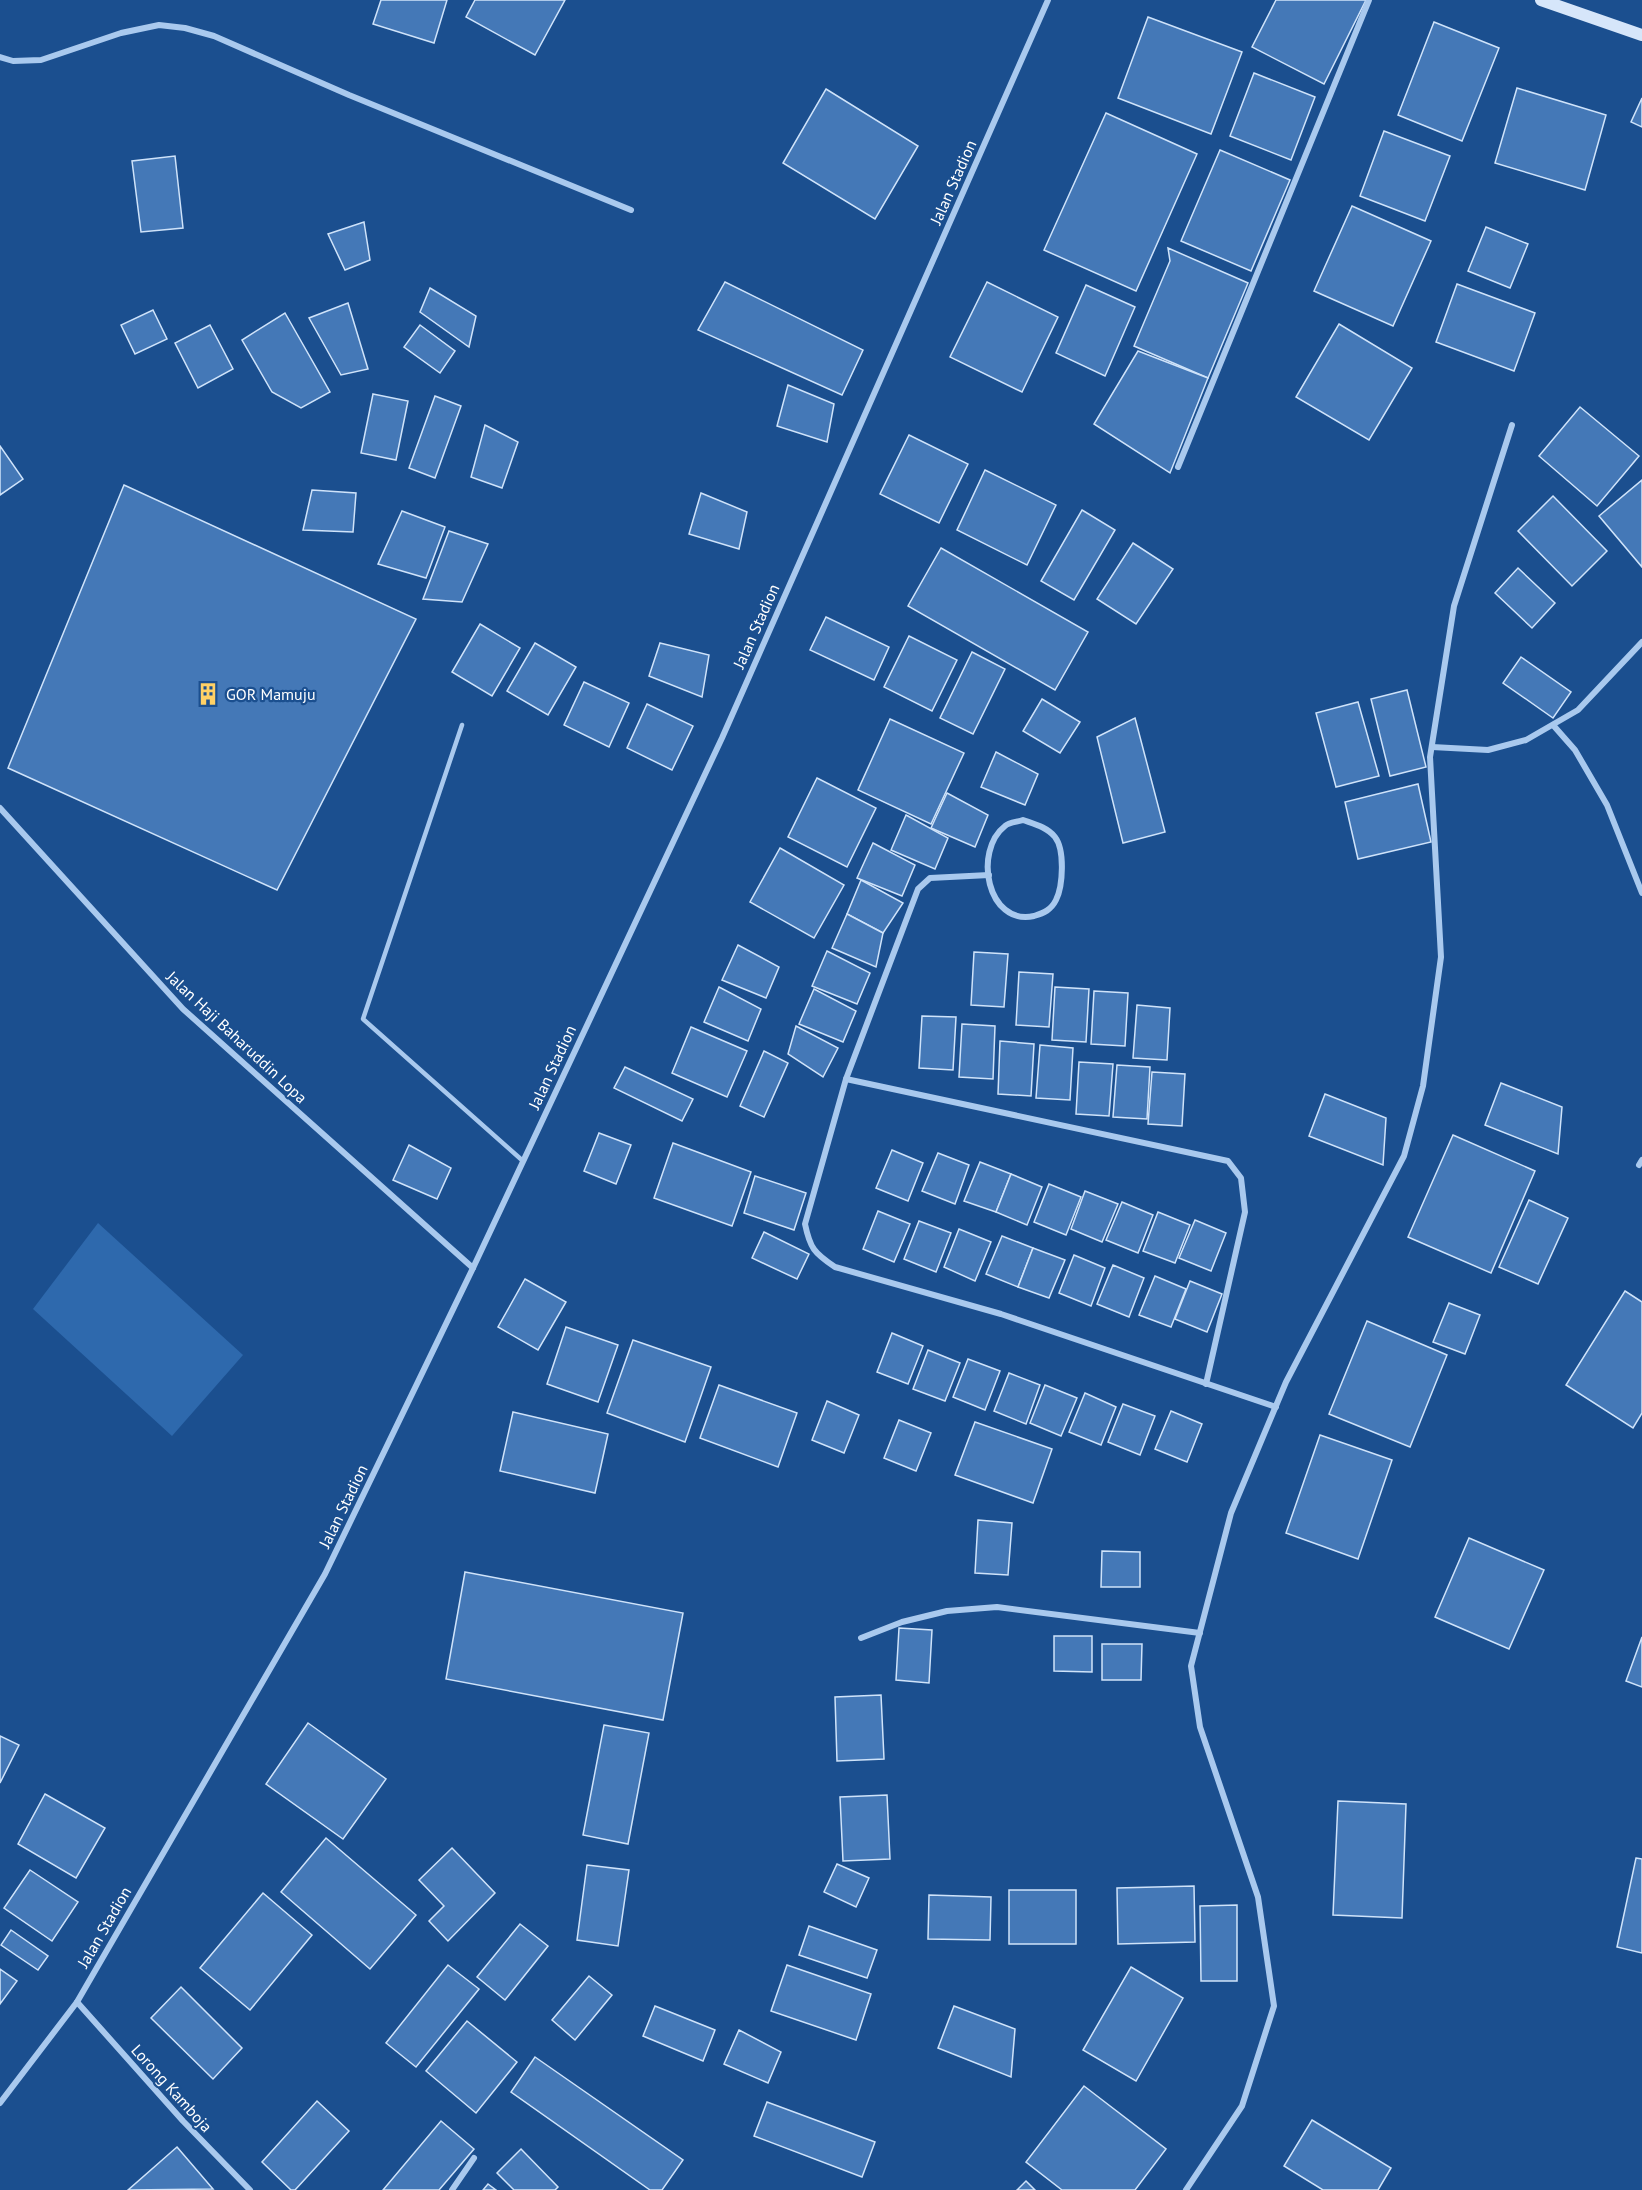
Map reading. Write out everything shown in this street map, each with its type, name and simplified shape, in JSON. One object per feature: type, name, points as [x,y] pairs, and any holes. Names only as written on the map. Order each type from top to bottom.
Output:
[{"type":"street","name":"Jalan Stadion","points":[[0,2103],[77,2002],[325,1574],[473,1268],[722,738],[1048,0]]},
{"type":"street","points":[[1178,467],[1369,0]]},
{"type":"street","points":[[1541,0],[1642,35]]},
{"type":"street","points":[[0,57],[13,61],[41,60],[120,33],[159,25],[184,28],[214,36],[349,95],[631,210]]},
{"type":"street","points":[[1186,2190],[1242,2106],[1274,2006],[1258,1897],[1200,1727],[1191,1666],[1231,1513],[1286,1382],[1404,1156],[1423,1086],[1441,957],[1430,757],[1454,606],[1512,425]]},
{"type":"street","points":[[1432,747],[1488,750],[1526,740],[1578,710],[1642,642]]},
{"type":"street","points":[[1553,725],[1575,750],[1607,805],[1642,893]]},
{"type":"street","name":"Jalan Haji Baharuddin Lopa","points":[[0,808],[183,1009],[473,1268]]},
{"type":"street","points":[[1023,820],[1043,828],[1056,838],[1062,864],[1061,882],[1056,900],[1047,912],[1031,917],[1012,916],[1000,905],[992,890],[989,875],[988,860],[993,842],[1006,825],[1023,820]]},
{"type":"street","points":[[989,875],[930,878],[918,889],[846,1079],[805,1224],[809,1243],[821,1258],[834,1267],[1001,1314],[1276,1407]]},
{"type":"street","points":[[846,1079],[1228,1161],[1241,1178],[1245,1212],[1206,1384]]},
{"type":"street","points":[[861,1638],[902,1622],[946,1611],[997,1607],[1200,1633]]},
{"type":"street","name":"Lorong Kamboja","points":[[77,2002],[183,2121],[250,2190]]},
{"type":"street","points":[[452,2190],[474,2158]]},
{"type":"lane","points":[[462,725],[363,1019],[523,1161]]},
{"type":"shaded area","points":[[98,1223],[243,1355],[172,1436],[33,1309]]},
{"type":"building","points":[[381,0],[447,0],[434,43],[373,24]]},
{"type":"building","points":[[475,0],[565,0],[535,55],[466,17]]},
{"type":"building","points":[[1276,0],[1366,0],[1324,84],[1252,47]]},
{"type":"building","points":[[1148,17],[1242,52],[1211,134],[1118,98]]},
{"type":"building","points":[[1434,22],[1499,48],[1462,141],[1398,115]]},
{"type":"building","points":[[1254,73],[1315,97],[1291,160],[1230,136]]},
{"type":"building","points":[[1517,88],[1606,115],[1585,190],[1495,163]]},
{"type":"building","points":[[826,89],[918,146],[875,219],[783,163]]},
{"type":"building","points":[[1642,98],[1642,127],[1631,122]]},
{"type":"building","points":[[1106,113],[1197,154],[1136,291],[1044,250]]},
{"type":"building","points":[[1384,131],[1450,156],[1425,221],[1360,196]]},
{"type":"building","points":[[1220,150],[1290,180],[1251,271],[1181,241]]},
{"type":"building","points":[[175,156],[183,228],[141,232],[132,161]]},
{"type":"building","points":[[1352,206],[1431,241],[1393,326],[1314,291]]},
{"type":"building","points":[[364,222],[370,260],[345,270],[328,234]]},
{"type":"building","points":[[1486,227],[1528,244],[1510,288],[1468,271]]},
{"type":"building","points":[[1168,248],[1248,283],[1208,378],[1134,346],[1170,261]]},
{"type":"building","points":[[725,282],[863,350],[842,395],[698,330]]},
{"type":"building","points":[[987,282],[1058,317],[1022,392],[950,357]]},
{"type":"building","points":[[1457,284],[1535,313],[1514,371],[1436,342]]},
{"type":"building","points":[[1086,285],[1135,307],[1105,376],[1056,353]]},
{"type":"building","points":[[430,288],[476,316],[469,347],[420,312]]},
{"type":"building","points":[[348,303],[368,369],[341,375],[309,318]]},
{"type":"building","points":[[153,310],[167,339],[135,354],[121,325]]},
{"type":"building","points":[[285,313],[330,392],[301,408],[272,392],[242,340]]},
{"type":"building","points":[[1339,324],[1412,368],[1369,440],[1296,397]]},
{"type":"building","points":[[210,325],[233,369],[198,388],[175,343]]},
{"type":"building","points":[[420,325],[455,351],[440,373],[404,347]]},
{"type":"building","points":[[1138,351],[1208,378],[1170,473],[1094,424]]},
{"type":"building","points":[[788,385],[834,404],[827,442],[777,426]]},
{"type":"building","points":[[373,394],[408,401],[396,460],[361,453]]},
{"type":"building","points":[[435,396],[461,406],[435,478],[409,468]]},
{"type":"building","points":[[1580,407],[1639,456],[1597,506],[1539,456]]},
{"type":"building","points":[[485,425],[518,442],[502,488],[471,477]]},
{"type":"building","points":[[909,435],[968,464],[939,523],[880,494]]},
{"type":"building","points":[[0,446],[23,479],[0,495]]},
{"type":"building","points":[[985,470],[1056,505],[1027,565],[957,530]]},
{"type":"building","points":[[1642,480],[1642,567],[1599,516]]},
{"type":"building","name":"GOR Mamuju","points":[[124,485],[416,619],[277,890],[8,768]]},
{"type":"building","points":[[312,490],[356,493],[353,532],[303,530]]},
{"type":"building","points":[[701,493],[747,512],[739,549],[689,534]]},
{"type":"building","points":[[1553,496],[1607,551],[1572,586],[1518,531]]},
{"type":"building","points":[[1082,510],[1115,530],[1074,600],[1041,581]]},
{"type":"building","points":[[402,511],[445,527],[426,578],[378,564]]},
{"type":"building","points":[[449,531],[488,544],[462,602],[423,599]]},
{"type":"building","points":[[1133,543],[1173,569],[1136,624],[1097,599]]},
{"type":"building","points":[[941,548],[1088,632],[1055,690],[908,606]]},
{"type":"building","points":[[1518,568],[1555,603],[1532,628],[1495,593]]},
{"type":"building","points":[[826,617],[889,647],[874,680],[810,650]]},
{"type":"building","points":[[480,624],[520,648],[492,696],[452,672]]},
{"type":"building","points":[[909,636],[957,660],[932,711],[884,687]]},
{"type":"building","points":[[535,643],[576,667],[548,715],[507,691]]},
{"type":"building","points":[[660,643],[709,655],[702,697],[649,676]]},
{"type":"building","points":[[972,652],[1005,669],[973,734],[940,718]]},
{"type":"building","points":[[1521,657],[1571,692],[1553,718],[1503,683]]},
{"type":"building","points":[[584,682],[629,703],[609,747],[564,725]]},
{"type":"building","points":[[1407,690],[1426,767],[1390,776],[1371,699]]},
{"type":"building","points":[[1042,699],[1080,722],[1060,753],[1023,731]]},
{"type":"building","points":[[1358,702],[1379,776],[1336,787],[1316,713]]},
{"type":"building","points":[[647,704],[693,726],[672,770],[627,748]]},
{"type":"building","points":[[1135,718],[1165,832],[1123,843],[1097,737]]},
{"type":"building","points":[[890,719],[964,753],[931,824],[858,790]]},
{"type":"building","points":[[996,752],[1038,774],[1025,805],[981,787]]},
{"type":"building","points":[[817,778],[876,808],[847,867],[788,837]]},
{"type":"building","points":[[1418,784],[1431,842],[1358,859],[1345,802]]},
{"type":"building","points":[[947,793],[988,815],[975,847],[931,828]]},
{"type":"building","points":[[906,815],[948,838],[935,869],[891,850]]},
{"type":"building","points":[[873,843],[915,865],[902,896],[857,878]]},
{"type":"building","points":[[780,848],[844,885],[814,938],[750,902]]},
{"type":"building","points":[[861,880],[903,903],[883,933],[847,914]]},
{"type":"building","points":[[847,914],[883,933],[876,967],[832,948]]},
{"type":"building","points":[[738,945],[779,967],[766,998],[722,980]]},
{"type":"building","points":[[827,951],[870,973],[857,1004],[812,986]]},
{"type":"building","points":[[974,952],[1008,954],[1004,1007],[971,1005]]},
{"type":"building","points":[[1019,972],[1053,974],[1049,1027],[1016,1025]]},
{"type":"building","points":[[719,987],[761,1009],[748,1041],[704,1022]]},
{"type":"building","points":[[1055,987],[1089,989],[1086,1042],[1052,1040]]},
{"type":"building","points":[[814,989],[856,1011],[843,1042],[799,1024]]},
{"type":"building","points":[[1094,991],[1128,993],[1125,1046],[1091,1044]]},
{"type":"building","points":[[1137,1005],[1170,1008],[1167,1060],[1133,1058]]},
{"type":"building","points":[[922,1016],[956,1017],[953,1070],[919,1068]]},
{"type":"building","points":[[962,1024],[995,1026],[993,1079],[959,1077]]},
{"type":"building","points":[[796,1026],[838,1048],[823,1077],[788,1054]]},
{"type":"building","points":[[691,1027],[747,1051],[727,1097],[672,1073]]},
{"type":"building","points":[[1000,1041],[1034,1044],[1031,1096],[998,1094]]},
{"type":"building","points":[[1040,1045],[1073,1048],[1070,1100],[1036,1098]]},
{"type":"building","points":[[764,1051],[788,1063],[764,1117],[740,1106]]},
{"type":"building","points":[[1079,1062],[1113,1064],[1109,1116],[1076,1114]]},
{"type":"building","points":[[1117,1065],[1150,1067],[1147,1119],[1113,1117]]},
{"type":"building","points":[[625,1067],[693,1099],[682,1121],[614,1088]]},
{"type":"building","points":[[1152,1072],[1185,1074],[1182,1126],[1148,1124]]},
{"type":"building","points":[[1501,1083],[1562,1107],[1558,1154],[1485,1125]]},
{"type":"building","points":[[1325,1094],[1386,1118],[1383,1165],[1309,1136]]},
{"type":"building","points":[[599,1133],[631,1145],[616,1184],[584,1171]]},
{"type":"building","points":[[1453,1135],[1535,1171],[1491,1273],[1408,1237]]},
{"type":"building","points":[[673,1143],[751,1172],[732,1226],[654,1198]]},
{"type":"building","points":[[409,1145],[451,1168],[437,1199],[393,1180]]},
{"type":"building","points":[[892,1150],[923,1163],[908,1201],[876,1188]]},
{"type":"building","points":[[938,1153],[969,1165],[955,1204],[922,1191]]},
{"type":"building","points":[[980,1162],[1011,1174],[996,1212],[964,1201]]},
{"type":"building","points":[[1011,1174],[1042,1187],[1027,1225],[996,1212]]},
{"type":"building","points":[[755,1176],[806,1193],[794,1230],[744,1213]]},
{"type":"building","points":[[1049,1184],[1081,1197],[1066,1235],[1034,1222]]},
{"type":"building","points":[[1085,1191],[1118,1204],[1102,1242],[1071,1229]]},
{"type":"building","points":[[1529,1200],[1568,1218],[1538,1284],[1499,1267]]},
{"type":"building","points":[[1122,1202],[1153,1215],[1138,1253],[1106,1240]]},
{"type":"building","points":[[878,1211],[910,1224],[894,1262],[863,1249]]},
{"type":"building","points":[[1158,1212],[1190,1225],[1175,1263],[1143,1251]]},
{"type":"building","points":[[1195,1220],[1226,1233],[1211,1271],[1179,1258]]},
{"type":"building","points":[[919,1221],[951,1233],[936,1272],[904,1259]]},
{"type":"building","points":[[959,1229],[991,1242],[975,1281],[944,1267]]},
{"type":"building","points":[[764,1232],[809,1254],[797,1279],[752,1258]]},
{"type":"building","points":[[1002,1236],[1033,1248],[1018,1287],[986,1274]]},
{"type":"building","points":[[1033,1248],[1065,1260],[1049,1298],[1018,1287]]},
{"type":"building","points":[[1074,1255],[1105,1268],[1091,1306],[1059,1293]]},
{"type":"building","points":[[1113,1265],[1144,1278],[1129,1317],[1097,1304]]},
{"type":"building","points":[[1155,1276],[1186,1289],[1171,1327],[1139,1315]]},
{"type":"building","points":[[525,1279],[566,1302],[538,1350],[498,1327]]},
{"type":"building","points":[[1190,1281],[1222,1294],[1207,1332],[1175,1319]]},
{"type":"building","points":[[1625,1291],[1642,1302],[1642,1413],[1633,1428],[1566,1385]]},
{"type":"building","points":[[1449,1303],[1480,1315],[1465,1354],[1433,1342]]},
{"type":"building","points":[[1367,1321],[1447,1355],[1410,1447],[1329,1414]]},
{"type":"building","points":[[566,1327],[618,1345],[598,1402],[547,1384]]},
{"type":"building","points":[[892,1333],[923,1346],[908,1384],[877,1372]]},
{"type":"building","points":[[633,1340],[711,1367],[685,1442],[607,1413]]},
{"type":"building","points":[[928,1350],[960,1363],[945,1401],[913,1389]]},
{"type":"building","points":[[968,1359],[1000,1371],[985,1410],[953,1397]]},
{"type":"building","points":[[1009,1373],[1040,1385],[1026,1424],[994,1411]]},
{"type":"building","points":[[719,1385],[797,1413],[778,1467],[700,1438]]},
{"type":"building","points":[[1045,1385],[1077,1398],[1061,1436],[1030,1423]]},
{"type":"building","points":[[1085,1393],[1116,1407],[1101,1445],[1069,1432]]},
{"type":"building","points":[[827,1401],[859,1415],[844,1453],[812,1440]]},
{"type":"building","points":[[1123,1404],[1155,1416],[1140,1455],[1108,1442]]},
{"type":"building","points":[[1171,1411],[1202,1424],[1187,1462],[1155,1449]]},
{"type":"building","points":[[513,1412],[608,1434],[595,1493],[500,1471]]},
{"type":"building","points":[[899,1420],[931,1433],[916,1471],[884,1458]]},
{"type":"building","points":[[975,1422],[1052,1449],[1033,1503],[955,1475]]},
{"type":"building","points":[[1320,1435],[1392,1460],[1358,1559],[1286,1533]]},
{"type":"building","points":[[978,1520],[1012,1523],[1008,1575],[975,1573]]},
{"type":"building","points":[[1469,1538],[1544,1570],[1509,1649],[1435,1617]]},
{"type":"building","points":[[1102,1551],[1140,1552],[1140,1587],[1101,1587]]},
{"type":"building","points":[[465,1572],[683,1613],[663,1720],[446,1679]]},
{"type":"building","points":[[899,1628],[932,1630],[929,1683],[896,1680]]},
{"type":"building","points":[[1054,1636],[1092,1636],[1092,1672],[1054,1671]]},
{"type":"building","points":[[1642,1637],[1642,1687],[1626,1681]]},
{"type":"building","points":[[1102,1644],[1142,1644],[1141,1680],[1102,1680]]},
{"type":"building","points":[[881,1695],[884,1759],[837,1761],[835,1697]]},
{"type":"building","points":[[308,1723],[386,1779],[343,1839],[266,1784]]},
{"type":"building","points":[[604,1725],[649,1733],[628,1844],[583,1835]]},
{"type":"building","points":[[0,1736],[19,1745],[0,1783]]},
{"type":"building","points":[[45,1794],[105,1828],[76,1878],[18,1844]]},
{"type":"building","points":[[887,1795],[890,1859],[843,1861],[840,1797]]},
{"type":"building","points":[[1338,1801],[1406,1804],[1402,1918],[1333,1915]]},
{"type":"building","points":[[326,1838],[416,1915],[370,1969],[281,1892]]},
{"type":"building","points":[[452,1848],[495,1893],[448,1941],[429,1921],[444,1906],[419,1880]]},
{"type":"building","points":[[1636,1858],[1642,1859],[1642,1953],[1617,1947]]},
{"type":"building","points":[[837,1864],[869,1878],[856,1907],[824,1892]]},
{"type":"building","points":[[587,1865],[629,1870],[618,1946],[577,1940]]},
{"type":"building","points":[[30,1870],[78,1902],[52,1941],[4,1908]]},
{"type":"building","points":[[1194,1886],[1195,1942],[1118,1944],[1117,1888]]},
{"type":"building","points":[[1009,1890],[1076,1890],[1076,1944],[1009,1944]]},
{"type":"building","points":[[263,1893],[312,1935],[250,2010],[200,1968]]},
{"type":"building","points":[[929,1895],[991,1897],[990,1940],[928,1939]]},
{"type":"building","points":[[1237,1905],[1237,1981],[1201,1981],[1200,1906]]},
{"type":"building","points":[[520,1924],[548,1946],[505,2000],[477,1977]]},
{"type":"building","points":[[809,1926],[877,1950],[867,1978],[799,1955]]},
{"type":"building","points":[[11,1930],[48,1956],[38,1970],[1,1945]]},
{"type":"building","points":[[448,1965],[479,1989],[416,2067],[386,2043]]},
{"type":"building","points":[[787,1965],[871,1994],[856,2040],[771,2011]]},
{"type":"building","points":[[1131,1967],[1183,1998],[1136,2081],[1083,2050]]},
{"type":"building","points":[[0,1969],[17,1981],[0,2004]]},
{"type":"building","points":[[589,1976],[612,1995],[575,2040],[552,2020]]},
{"type":"building","points":[[181,1987],[242,2048],[213,2079],[151,2018]]},
{"type":"building","points":[[655,2006],[715,2030],[703,2061],[643,2036]]},
{"type":"building","points":[[954,2006],[1015,2029],[1011,2077],[938,2048]]},
{"type":"building","points":[[467,2021],[517,2062],[476,2113],[426,2071]]},
{"type":"building","points":[[739,2030],[781,2052],[768,2083],[724,2064]]},
{"type":"building","points":[[535,2057],[683,2160],[662,2190],[650,2190],[511,2092]]},
{"type":"building","points":[[1084,2086],[1166,2149],[1135,2190],[1062,2190],[1026,2162]]},
{"type":"building","points":[[317,2101],[349,2131],[295,2190],[291,2190],[262,2162]]},
{"type":"building","points":[[767,2102],[875,2142],[862,2177],[754,2136]]},
{"type":"building","points":[[1312,2120],[1391,2168],[1378,2190],[1323,2190],[1284,2166]]},
{"type":"building","points":[[441,2121],[474,2149],[439,2190],[383,2190]]},
{"type":"building","points":[[177,2147],[213,2189],[128,2190]]},
{"type":"building","points":[[521,2149],[558,2187],[555,2190],[514,2190],[497,2173]]},
{"type":"building","points":[[1026,2181],[1035,2190],[1017,2190]]},
{"type":"building","points":[[488,2184],[496,2190],[483,2190]]},
{"type":"place","name":"GOR Mamuju","points":[[208,694]]}]
